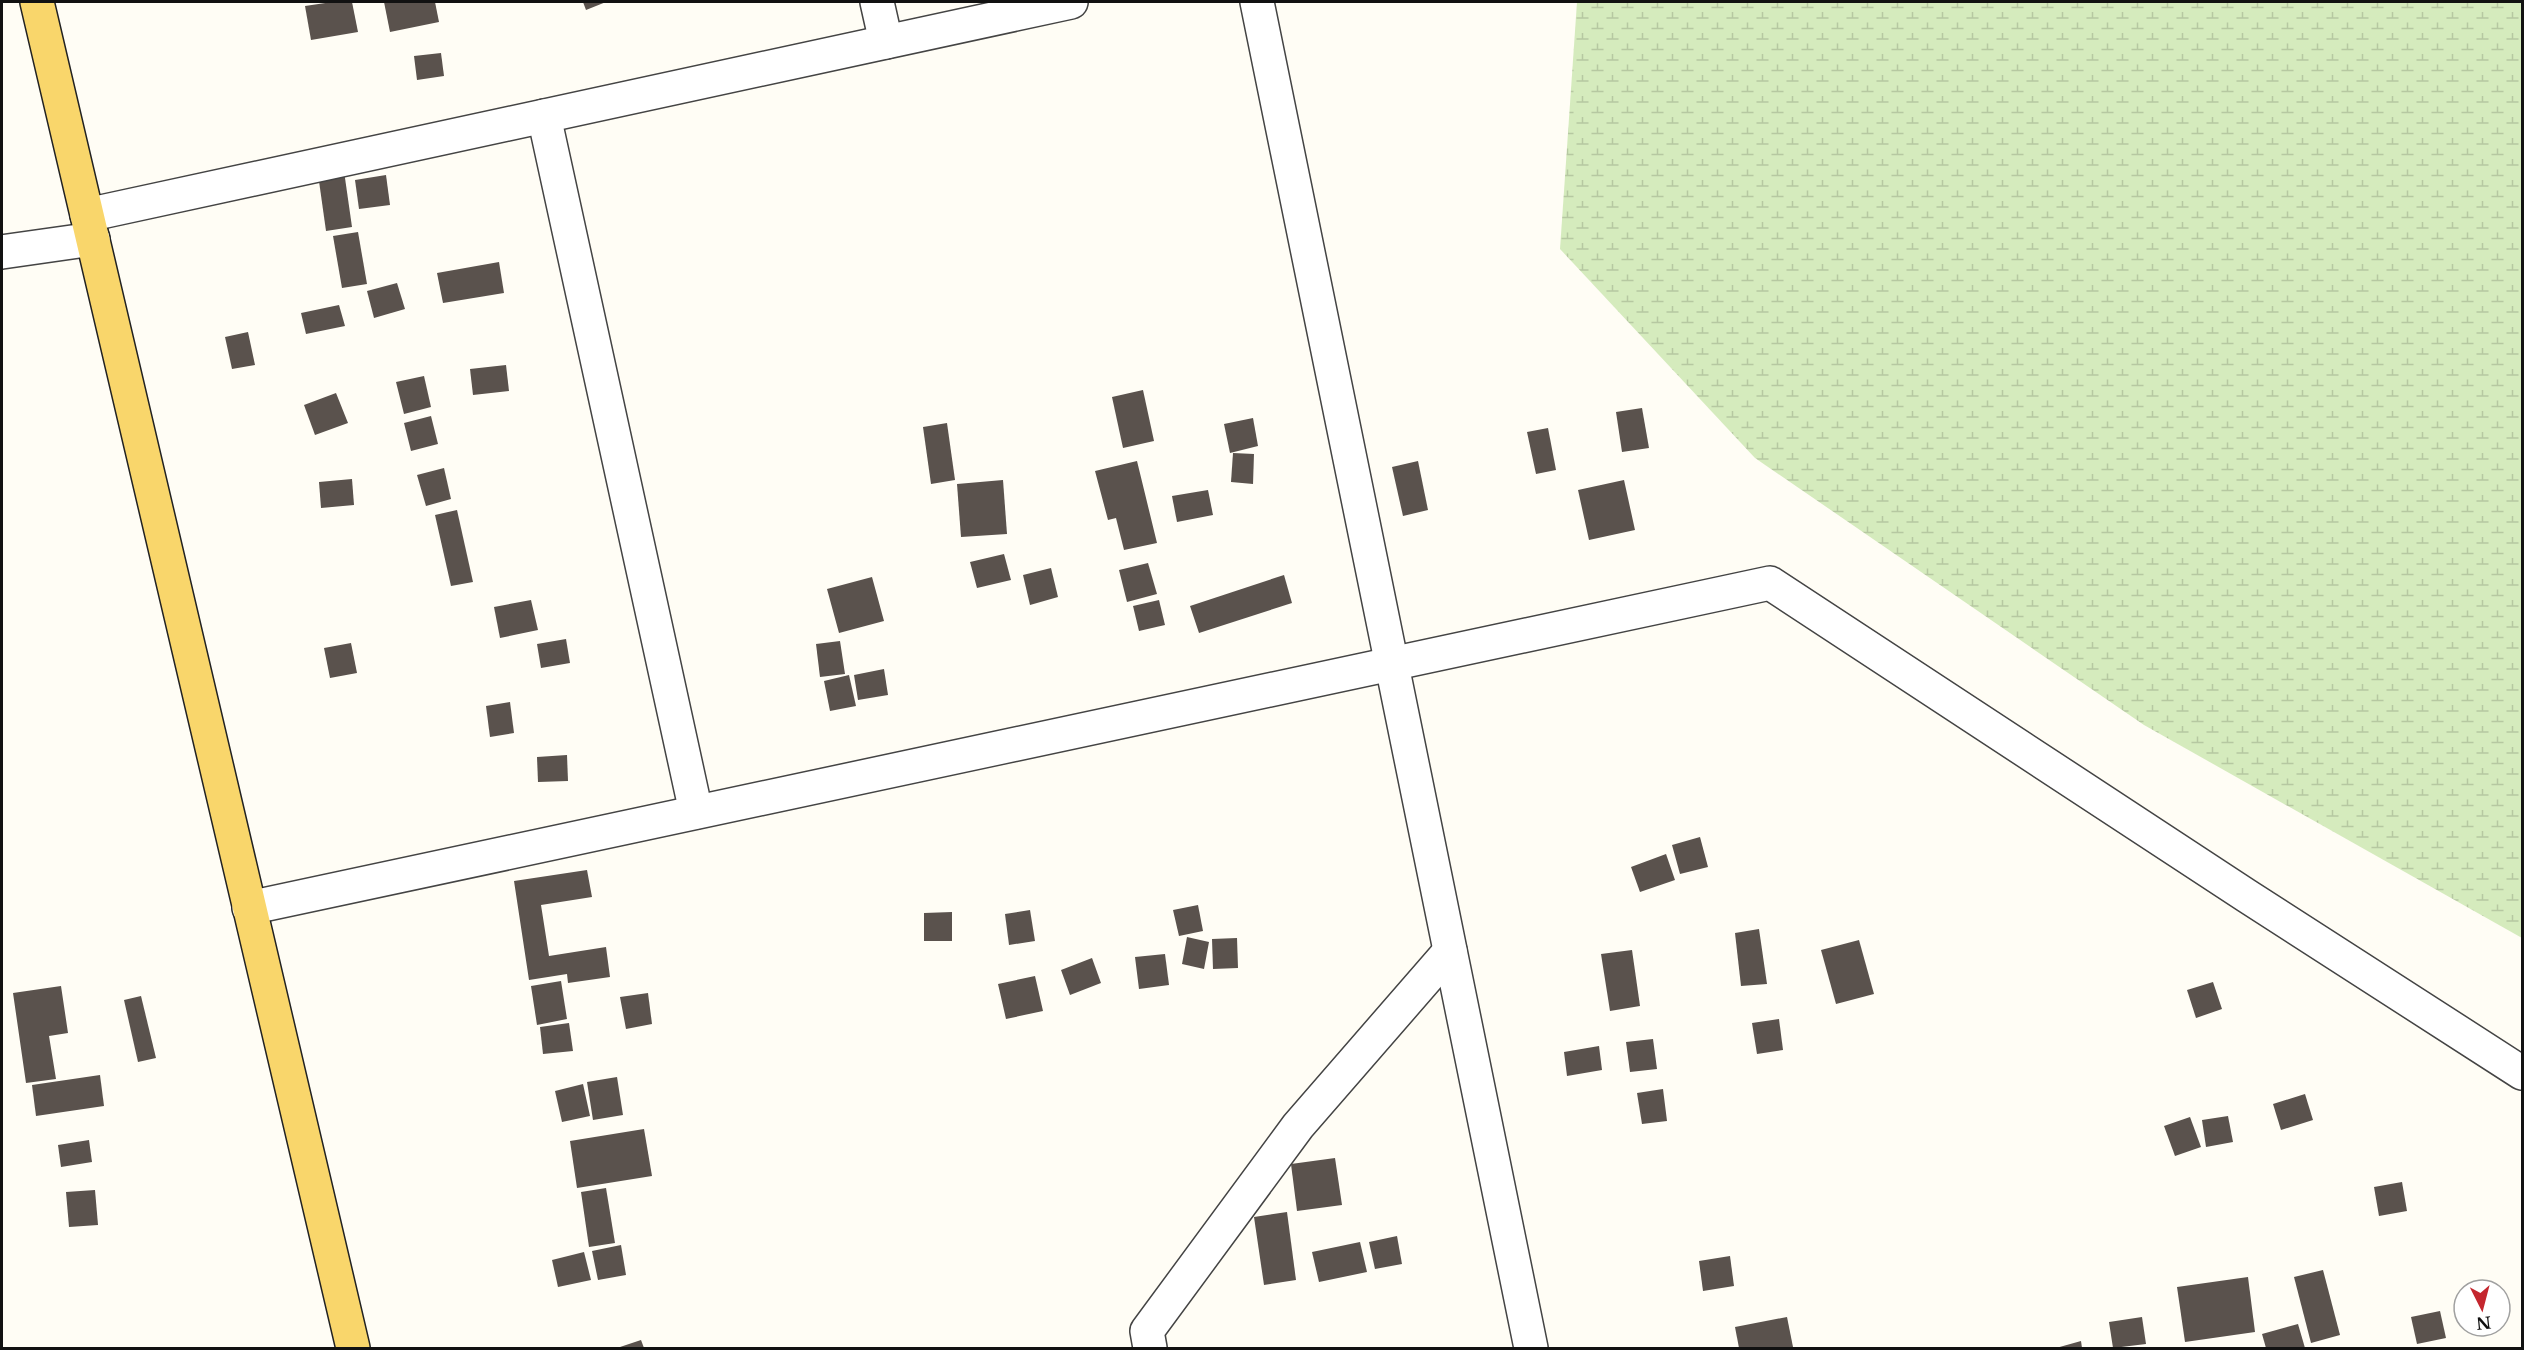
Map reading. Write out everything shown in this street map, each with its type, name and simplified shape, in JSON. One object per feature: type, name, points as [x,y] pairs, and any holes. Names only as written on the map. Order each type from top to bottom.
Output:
[{"type":"main road","points":[[37,2],[352,1348]]},
{"type":"street","points":[[877,2],[886,42]]},
{"type":"street","points":[[2,252],[90,227],[544,116],[1071,2]]},
{"type":"street","points":[[1257,2],[1531,1348]]},
{"type":"street","points":[[544,116],[696,812]]},
{"type":"street","points":[[249,908],[1770,583],[2237,890],[2523,1073]]},
{"type":"street","points":[[1150,1348],[1147,1332],[1298,1126],[1450,951]]},
{"type":"green space","points":[[1577,2],[2522,2],[2522,938],[2144,725],[1755,458],[1560,249]]},
{"type":"building","points":[[352,2],[358,32],[311,40],[305,6]]},
{"type":"building","points":[[384,2],[435,2],[439,22],[390,32]]},
{"type":"building","points":[[583,2],[606,2],[586,10]]},
{"type":"building","points":[[441,53],[444,76],[417,80],[414,56]]},
{"type":"building","points":[[344,171],[352,227],[326,231],[318,174]]},
{"type":"building","points":[[386,175],[390,205],[359,209],[355,180]]},
{"type":"building","points":[[358,232],[367,284],[342,288],[333,236]]},
{"type":"building","points":[[499,262],[504,293],[443,303],[437,273]]},
{"type":"building","points":[[397,283],[405,309],[374,318],[367,291]]},
{"type":"building","points":[[339,305],[345,326],[306,334],[301,313]]},
{"type":"building","points":[[248,332],[255,365],[232,369],[225,337]]},
{"type":"building","points":[[506,365],[509,391],[473,395],[470,369]]},
{"type":"building","points":[[424,376],[431,407],[404,414],[396,382]]},
{"type":"building","points":[[1143,390],[1154,441],[1123,448],[1112,397]]},
{"type":"building","points":[[336,393],[348,423],[315,435],[304,405]]},
{"type":"building","points":[[1642,408],[1649,448],[1622,452],[1616,412]]},
{"type":"building","points":[[431,416],[438,444],[411,451],[404,423]]},
{"type":"building","points":[[1253,418],[1258,446],[1230,453],[1224,424]]},
{"type":"building","points":[[947,423],[955,480],[931,484],[923,427]]},
{"type":"building","points":[[1548,428],[1556,470],[1536,474],[1527,432]]},
{"type":"building","points":[[1233,453],[1254,454],[1253,484],[1231,482]]},
{"type":"building","points":[[1137,461],[1157,543],[1124,550],[1116,518],[1108,520],[1095,471]]},
{"type":"building","points":[[1418,461],[1428,510],[1403,516],[1392,467]]},
{"type":"building","points":[[444,468],[451,499],[426,506],[417,475]]},
{"type":"building","points":[[352,479],[354,505],[321,508],[319,482]]},
{"type":"building","points":[[1003,480],[1007,534],[961,537],[957,484]]},
{"type":"building","points":[[1624,480],[1635,530],[1589,540],[1578,490]]},
{"type":"building","points":[[1208,490],[1213,515],[1177,522],[1172,496]]},
{"type":"building","points":[[457,510],[473,582],[451,586],[435,515]]},
{"type":"building","points":[[1004,554],[1011,580],[977,588],[970,562]]},
{"type":"building","points":[[1148,563],[1157,594],[1127,602],[1119,570]]},
{"type":"building","points":[[1051,568],[1058,597],[1030,605],[1023,575]]},
{"type":"building","points":[[1284,575],[1292,603],[1199,633],[1190,606]]},
{"type":"building","points":[[872,577],[884,621],[839,633],[827,589]]},
{"type":"building","points":[[531,600],[538,630],[500,638],[494,607]]},
{"type":"building","points":[[1159,600],[1165,625],[1139,631],[1133,606]]},
{"type":"building","points":[[566,639],[570,663],[541,668],[537,644]]},
{"type":"building","points":[[840,641],[845,674],[820,677],[816,644]]},
{"type":"building","points":[[351,643],[357,673],[330,678],[324,648]]},
{"type":"building","points":[[884,669],[888,695],[858,700],[854,675]]},
{"type":"building","points":[[849,675],[856,706],[830,711],[824,681]]},
{"type":"building","points":[[510,702],[514,733],[490,737],[486,706]]},
{"type":"building","points":[[567,755],[568,781],[538,782],[537,757]]},
{"type":"building","points":[[1700,837],[1708,867],[1680,874],[1672,845]]},
{"type":"building","points":[[1666,854],[1675,880],[1640,892],[1631,867]]},
{"type":"building","points":[[587,870],[592,897],[541,905],[549,956],[606,947],[610,977],[568,983],[567,974],[529,980],[514,881]]},
{"type":"building","points":[[1198,905],[1203,931],[1179,936],[1173,910]]},
{"type":"building","points":[[1030,910],[1035,941],[1009,945],[1005,914]]},
{"type":"building","points":[[952,912],[952,941],[924,941],[924,913]]},
{"type":"building","points":[[1759,929],[1767,984],[1741,986],[1735,933]]},
{"type":"building","points":[[1187,937],[1209,942],[1204,969],[1182,964]]},
{"type":"building","points":[[1237,938],[1238,968],[1213,969],[1212,939]]},
{"type":"building","points":[[1859,940],[1874,994],[1836,1004],[1821,950]]},
{"type":"building","points":[[1632,950],[1640,1006],[1610,1011],[1601,954]]},
{"type":"building","points":[[1165,954],[1169,985],[1139,989],[1135,957]]},
{"type":"building","points":[[1092,958],[1101,983],[1070,995],[1061,970]]},
{"type":"building","points":[[1035,976],[1043,1011],[1006,1019],[998,984]]},
{"type":"building","points":[[561,981],[567,1019],[537,1025],[531,986]]},
{"type":"building","points":[[2213,982],[2222,1009],[2196,1018],[2187,990]]},
{"type":"building","points":[[61,986],[68,1033],[49,1036],[56,1079],[26,1083],[13,993]]},
{"type":"building","points":[[648,993],[652,1024],[626,1029],[620,997]]},
{"type":"building","points":[[141,996],[156,1058],[138,1062],[124,1000]]},
{"type":"building","points":[[1779,1019],[1783,1050],[1757,1054],[1752,1023]]},
{"type":"building","points":[[569,1023],[573,1051],[543,1054],[540,1027]]},
{"type":"building","points":[[1653,1039],[1657,1069],[1630,1072],[1626,1042]]},
{"type":"building","points":[[1599,1046],[1602,1070],[1567,1076],[1564,1052]]},
{"type":"building","points":[[100,1075],[104,1106],[36,1116],[32,1085]]},
{"type":"building","points":[[617,1077],[623,1115],[593,1120],[587,1082]]},
{"type":"building","points":[[583,1084],[590,1116],[562,1122],[555,1091]]},
{"type":"building","points":[[1663,1089],[1667,1121],[1642,1124],[1637,1093]]},
{"type":"building","points":[[2305,1094],[2313,1120],[2281,1130],[2273,1104]]},
{"type":"building","points":[[2228,1116],[2233,1142],[2206,1147],[2202,1120]]},
{"type":"building","points":[[2190,1117],[2201,1147],[2175,1156],[2164,1126]]},
{"type":"building","points":[[644,1129],[652,1176],[577,1188],[570,1141]]},
{"type":"building","points":[[89,1140],[92,1162],[61,1167],[58,1145]]},
{"type":"building","points":[[1335,1158],[1342,1205],[1297,1211],[1291,1164]]},
{"type":"building","points":[[2402,1182],[2407,1211],[2379,1216],[2374,1187]]},
{"type":"building","points":[[606,1188],[615,1243],[589,1247],[581,1192]]},
{"type":"building","points":[[95,1190],[98,1225],[69,1227],[66,1192]]},
{"type":"building","points":[[1287,1212],[1296,1280],[1264,1285],[1254,1217]]},
{"type":"building","points":[[1397,1236],[1402,1264],[1375,1269],[1369,1242]]},
{"type":"building","points":[[1360,1242],[1367,1272],[1319,1282],[1312,1252]]},
{"type":"building","points":[[621,1245],[626,1275],[598,1280],[592,1251]]},
{"type":"building","points":[[584,1252],[591,1280],[558,1287],[552,1260]]},
{"type":"building","points":[[1730,1256],[1734,1286],[1703,1291],[1699,1261]]},
{"type":"building","points":[[2323,1270],[2340,1335],[2311,1343],[2294,1277]]},
{"type":"building","points":[[2248,1277],[2255,1332],[2185,1342],[2177,1287]]},
{"type":"building","points":[[2440,1311],[2446,1338],[2417,1344],[2411,1317]]},
{"type":"building","points":[[1787,1317],[1793,1347],[1739,1348],[1735,1327]]},
{"type":"building","points":[[2142,1317],[2146,1344],[2113,1348],[2109,1322]]},
{"type":"building","points":[[2298,1324],[2305,1348],[2266,1348],[2262,1334]]},
{"type":"building","points":[[641,1340],[644,1348],[617,1348]]},
{"type":"building","points":[[2081,1341],[2082,1348],[2056,1348]]}]
